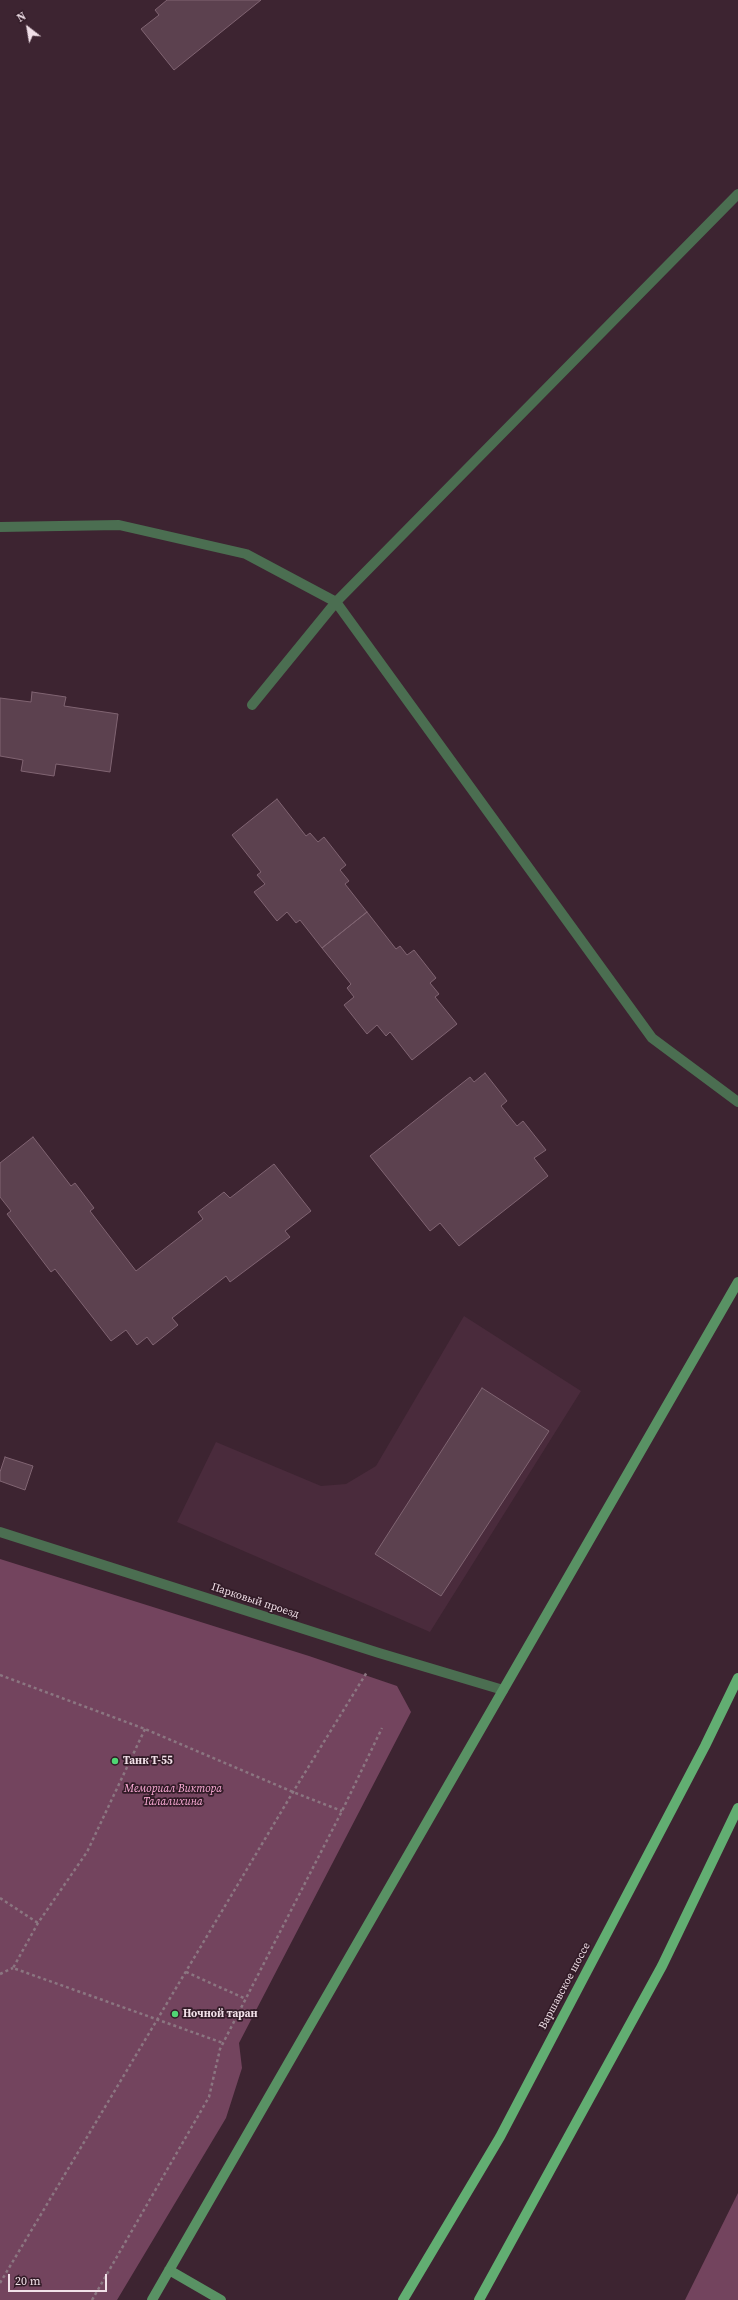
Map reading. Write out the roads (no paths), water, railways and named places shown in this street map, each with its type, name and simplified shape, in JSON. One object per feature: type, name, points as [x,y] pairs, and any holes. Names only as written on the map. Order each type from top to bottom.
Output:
[{"type":"main road","points":[[152,2300],[738,1282]]},
{"type":"main road","name":"Варшавское шоссе","points":[[403,2300],[500,2137],[705,1746],[738,1678]]},
{"type":"main road","points":[[479,2300],[662,1966],[738,1808]]},
{"type":"main road","points":[[170,2270],[221,2300]]},
{"type":"street","points":[[252,705],[336,602],[738,194]]},
{"type":"street","points":[[0,527],[119,525],[246,554],[336,602],[652,1038],[738,1102]]},
{"type":"street","name":"Парковый проезд","points":[[0,1532],[379,1653],[503,1690]]},
{"type":"place","name":"Танк Т-55","points":[[115,1761]]},
{"type":"place","name":"Ночной таран","points":[[175,2014]]},
{"type":"park label","name":"Мемориал Виктора Талалихина","points":[[173,1795]]}]
